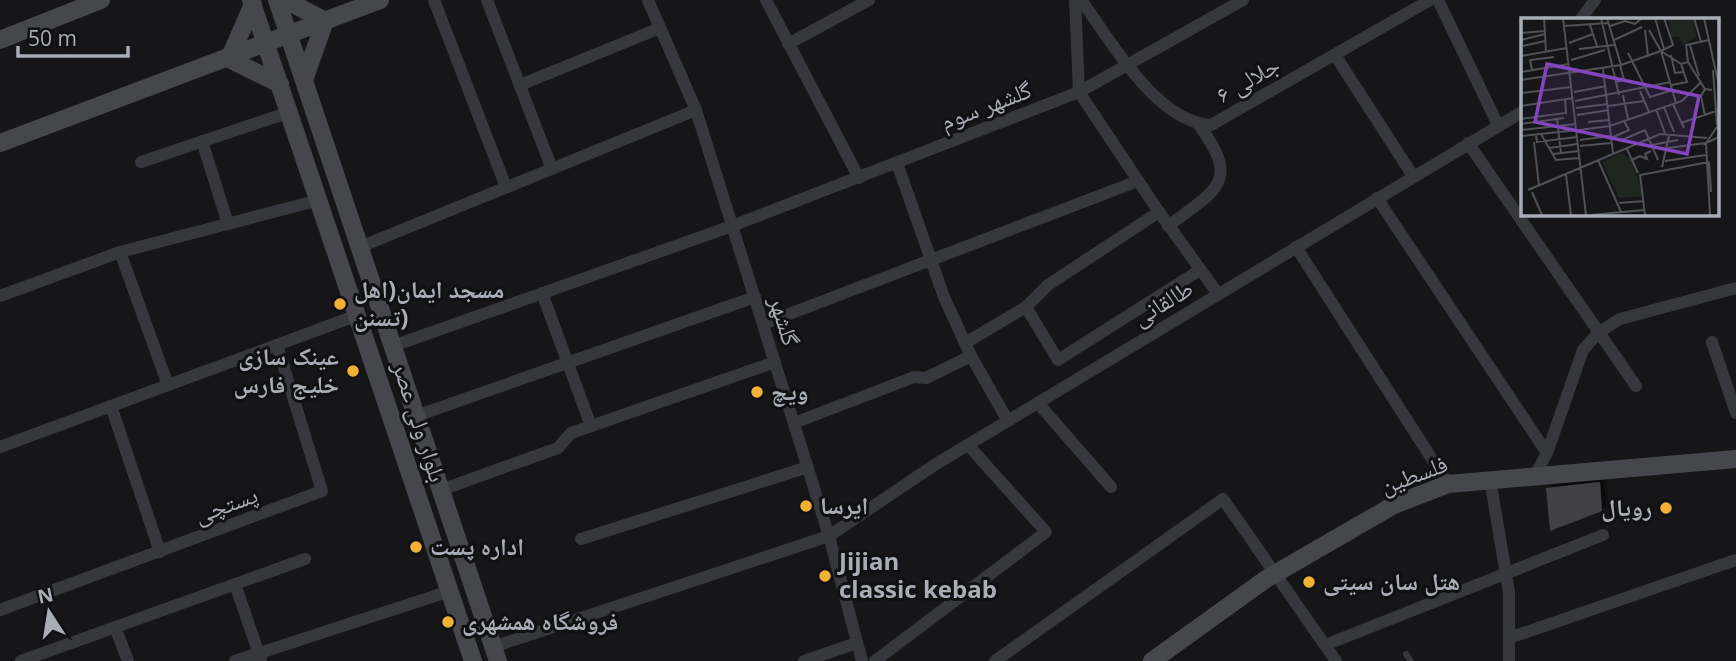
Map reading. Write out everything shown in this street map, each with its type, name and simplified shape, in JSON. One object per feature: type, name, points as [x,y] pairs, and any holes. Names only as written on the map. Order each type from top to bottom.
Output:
[{"type":"main road","name":"بلوار ولی عصر","points":[[277,0],[496,654]]},
{"type":"main road","points":[[286,0],[325,21]]},
{"type":"main road","points":[[0,143],[380,0]]},
{"type":"main road","points":[[0,40],[95,1]]},
{"type":"main road","name":"بلوار ولی عصر","points":[[252,2],[450,591],[470,660]]},
{"type":"main road","points":[[229,59],[252,2]]},
{"type":"main road","points":[[304,80],[325,21]]},
{"type":"main road","points":[[229,59],[280,84]]},
{"type":"main road","name":"فلسطین","points":[[1152,661],[1276,573],[1394,505],[1448,484],[1736,459]]},
{"type":"street","points":[[434,0],[506,187]]},
{"type":"street","points":[[487,0],[552,169]]},
{"type":"street","name":"گلشهر","points":[[648,0],[696,110],[829,536],[862,661]]},
{"type":"street","points":[[766,0],[859,178]]},
{"type":"street","points":[[788,44],[869,0]]},
{"type":"street","points":[[1075,0],[1079,92],[1168,226],[1218,294]]},
{"type":"street","name":"جلالی ۶","points":[[1081,0],[1150,93],[1198,124],[1211,125],[1430,0]]},
{"type":"street","name":"گلشهر سوم","points":[[393,346],[732,226],[1079,92],[1243,0]]},
{"type":"street","points":[[1438,0],[1498,125]]},
{"type":"street","points":[[1582,18],[1595,0]]},
{"type":"street","points":[[520,85],[660,28]]},
{"type":"street","points":[[1335,54],[1413,176]]},
{"type":"street","points":[[360,247],[696,110]]},
{"type":"street","points":[[141,162],[290,112]]},
{"type":"street","name":"طالقانی","points":[[496,654],[829,536],[968,445],[1521,113]]},
{"type":"street","points":[[1168,226],[1207,197],[1218,185],[1222,173],[1220,160],[1198,124]]},
{"type":"street","points":[[202,142],[228,224]]},
{"type":"street","points":[[1468,143],[1636,386]]},
{"type":"street","points":[[897,163],[928,260],[968,349],[1008,421]]},
{"type":"street","points":[[763,324],[1138,181]]},
{"type":"street","points":[[1377,198],[1547,453]]},
{"type":"street","points":[[0,296],[120,252],[319,200]]},
{"type":"street","points":[[794,423],[914,377],[926,378],[1026,307],[1048,285],[1159,212]]},
{"type":"street","points":[[1296,247],[1448,484]]},
{"type":"street","points":[[120,252],[168,385]]},
{"type":"street","points":[[1026,307],[1058,360],[1200,270]]},
{"type":"street","points":[[1535,475],[1547,453],[1584,350],[1599,332],[1620,319],[1736,288]]},
{"type":"street","points":[[542,293],[591,426]]},
{"type":"street","points":[[416,416],[755,297]]},
{"type":"street","points":[[0,447],[358,315]]},
{"type":"street","points":[[1712,342],[1736,413]]},
{"type":"street","name":"پستچی","points":[[0,610],[322,491],[277,345]]},
{"type":"street","points":[[441,490],[558,448],[571,433],[775,362]]},
{"type":"street","points":[[1038,403],[1111,487]]},
{"type":"street","points":[[111,406],[160,552]]},
{"type":"street","points":[[875,661],[1046,532],[968,445]]},
{"type":"street","points":[[581,539],[808,467]]},
{"type":"street","points":[[1490,479],[1506,575],[1509,661]]},
{"type":"street","points":[[995,661],[1223,499],[1336,661]]},
{"type":"street","points":[[1325,645],[1603,536]]},
{"type":"street","points":[[21,661],[305,559]]},
{"type":"street","points":[[1509,638],[1736,561]]},
{"type":"street","points":[[235,584],[260,657]]},
{"type":"street","points":[[235,661],[260,657],[450,591]]},
{"type":"street","points":[[116,627],[128,661]]},
{"type":"street","points":[[804,661],[857,643]]},
{"type":"lane","points":[[1406,654],[1411,661]]},
{"type":"building","points":[[1600,482],[1602,511],[1550,531],[1546,488]]},
{"type":"place","name":"مسجد ایمان(اهل تسنن)","points":[[340,304]]},
{"type":"place","name":"عینک سازی خلیج فارس","points":[[353,371]]},
{"type":"place","name":"ویچ","points":[[757,392]]},
{"type":"place","name":"ایرسا","points":[[806,506]]},
{"type":"place","name":"رویال","points":[[1666,508]]},
{"type":"place","name":"اداره پست","points":[[416,547]]},
{"type":"place","name":"Jijian classic kebab","points":[[825,576]]},
{"type":"place","name":"هتل سان سیتی","points":[[1309,582]]},
{"type":"place","name":"فروشگاه همشهری","points":[[448,622]]}]
